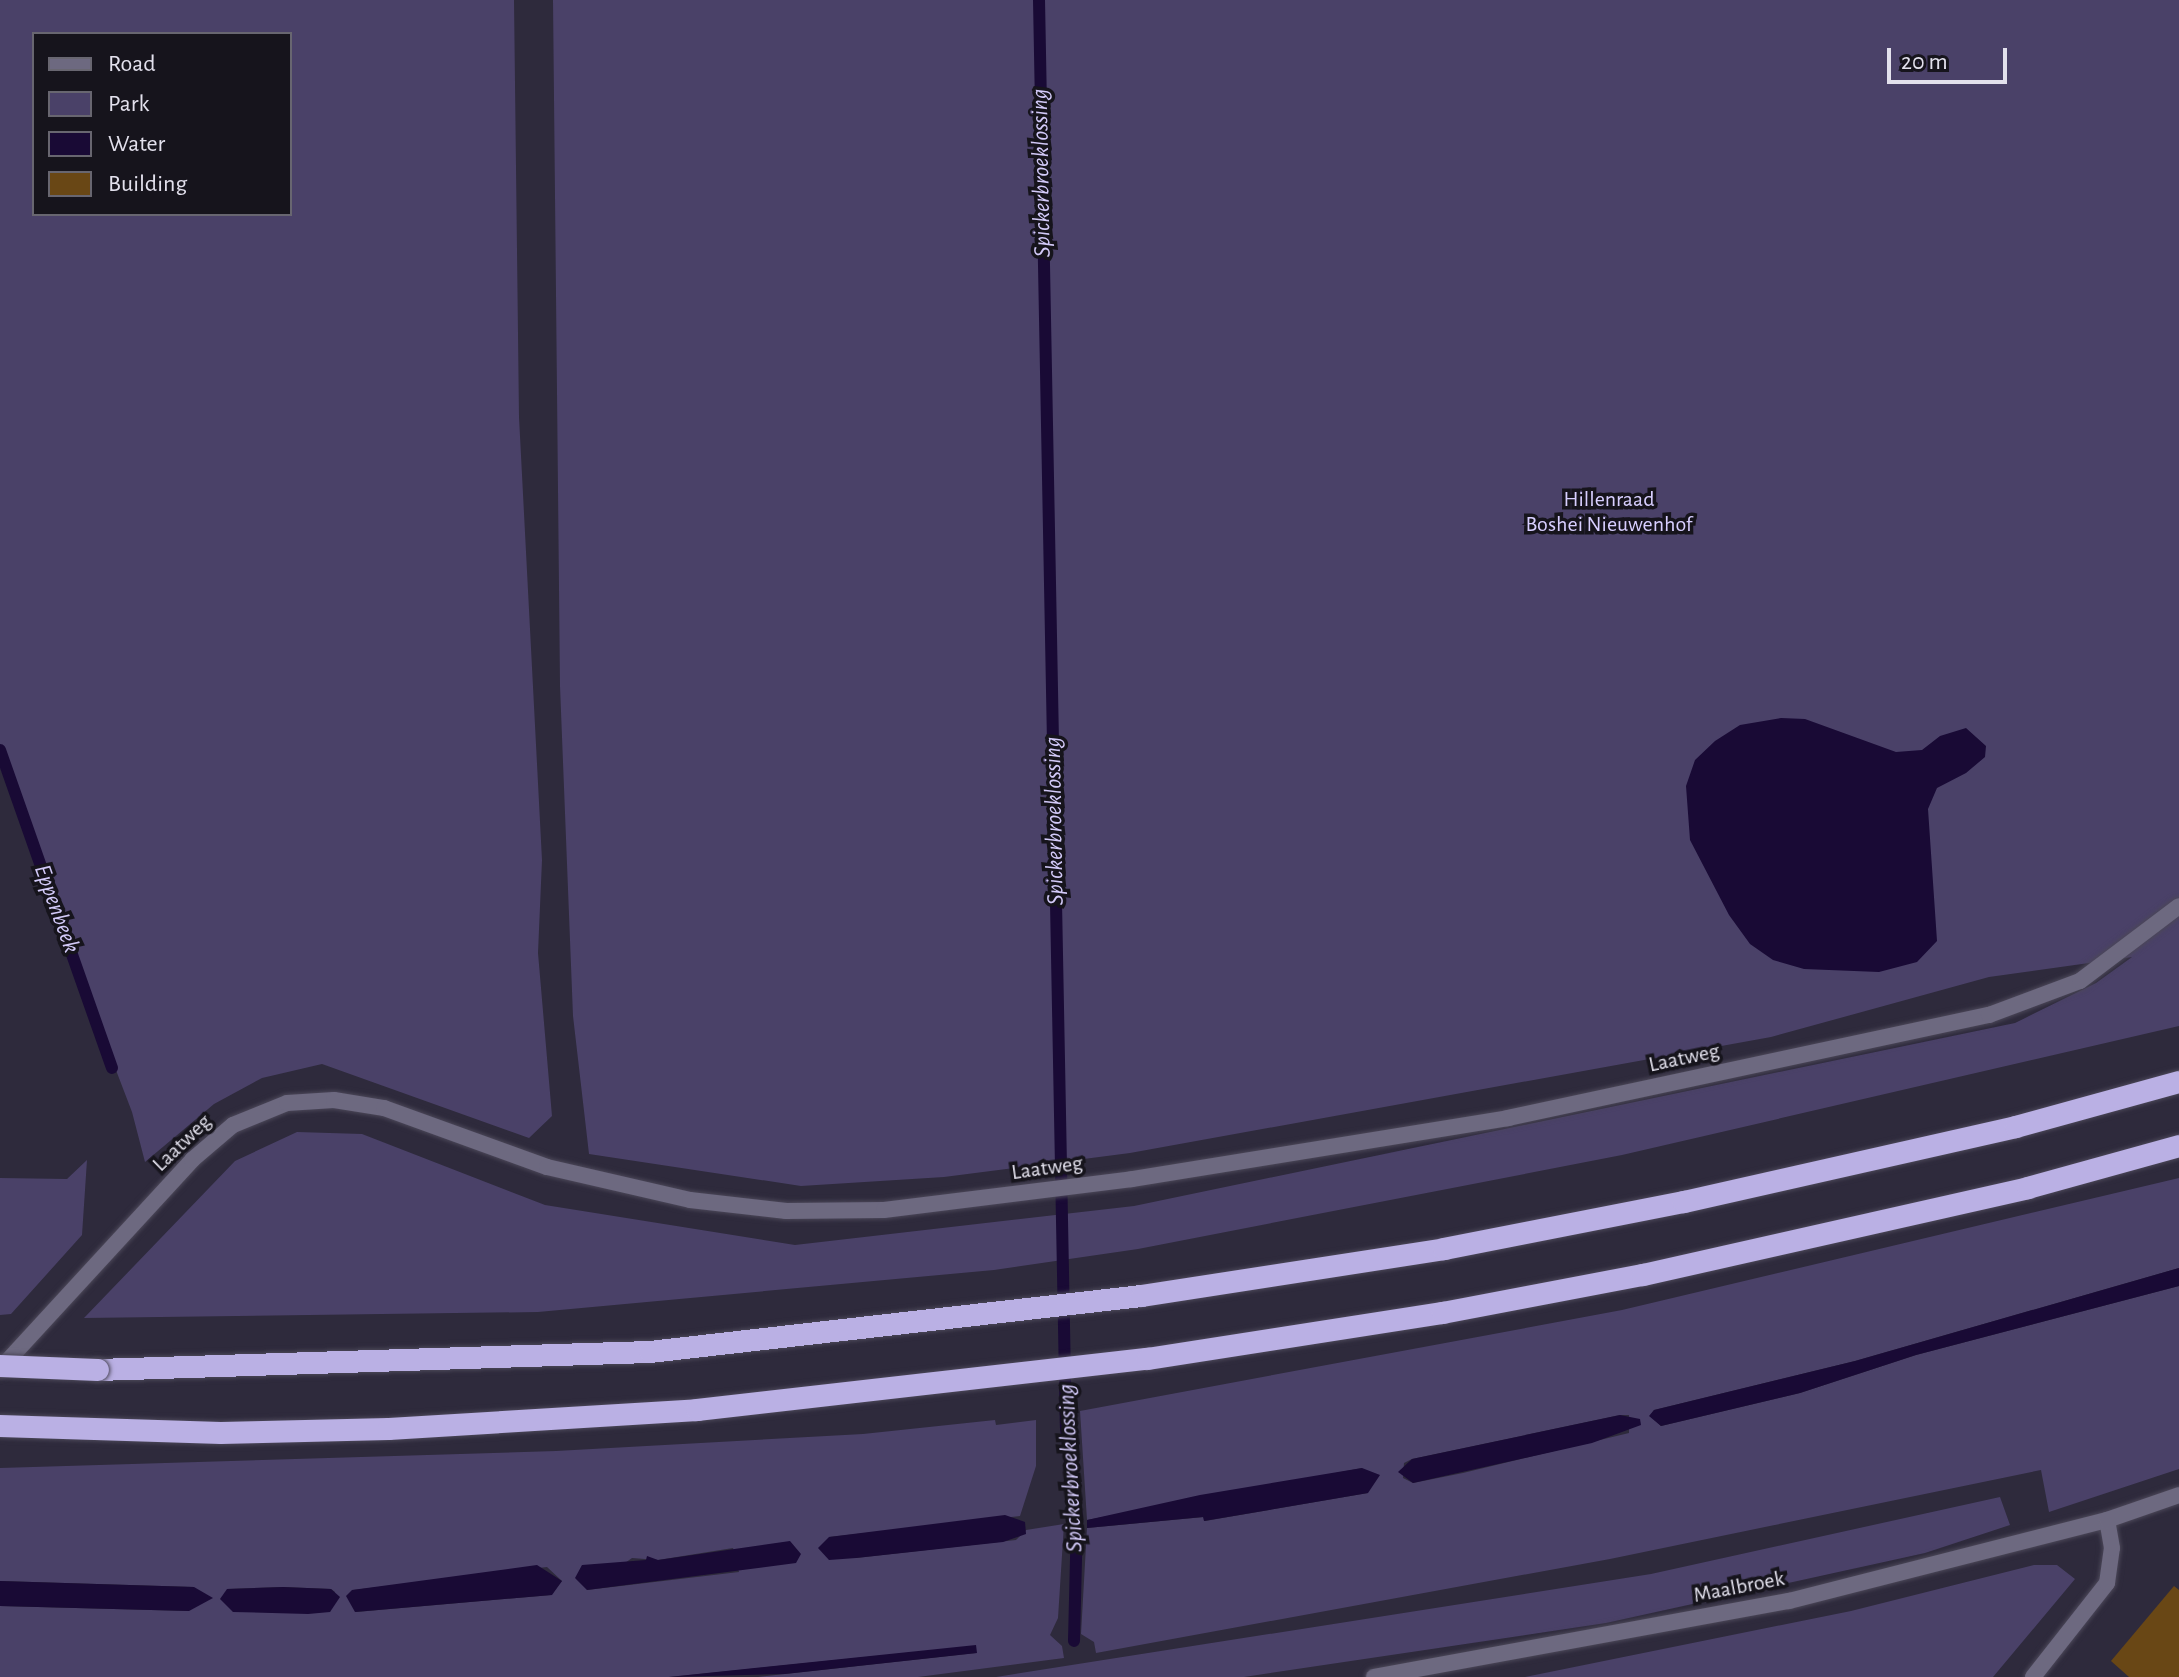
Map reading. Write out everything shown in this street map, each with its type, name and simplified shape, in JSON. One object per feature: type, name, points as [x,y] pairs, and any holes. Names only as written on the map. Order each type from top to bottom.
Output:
[{"type":"highway","points":[[0,1368],[98,1370],[650,1352],[1142,1296],[1444,1249],[1684,1202],[2016,1127],[2179,1082]]},
{"type":"highway","points":[[0,1426],[53,1429],[389,1429],[697,1410],[1148,1359],[1443,1313],[1643,1275],[2028,1188],[2179,1146]]},
{"type":"street","name":"Laatweg","points":[[0,1368],[192,1160],[233,1125],[287,1103],[334,1100],[384,1108],[547,1167],[690,1200],[786,1211],[884,1210],[1132,1179],[1508,1118],[1989,1015],[2080,981],[2179,906]]},
{"type":"street","name":"Maalbroek","points":[[1374,1677],[1789,1601],[2107,1520],[2179,1495]]},
{"type":"street","points":[[2033,1677],[2107,1583],[2112,1548],[2107,1520]]},
{"type":"green space","points":[[0,0],[514,0],[519,417],[542,860],[538,953],[552,1116],[529,1138],[322,1064],[262,1078],[214,1104],[145,1162],[132,1112],[0,767]]},
{"type":"green space","name":"Hillenraad Boshei Nieuwenhof","points":[[553,0],[2179,0],[2179,1026],[1622,1155],[1138,1249],[994,1270],[538,1312],[84,1318],[235,1161],[297,1132],[362,1134],[545,1205],[795,1245],[1134,1206],[2015,1023],[2096,983],[2132,957],[1989,977],[1771,1037],[1130,1153],[944,1177],[801,1186],[589,1154],[573,1016],[560,686]]},
{"type":"green space","points":[[87,1160],[82,1235],[11,1314],[0,1315],[0,1178],[67,1179]]},
{"type":"green space","points":[[2179,1178],[2179,1268],[1855,1361],[1654,1410],[1650,1416],[1661,1426],[1800,1393],[1916,1355],[2179,1286],[2179,1469],[2049,1512],[2041,1470],[1610,1559],[1096,1653],[1094,1642],[1081,1634],[1087,1528],[1204,1517],[1205,1521],[1368,1493],[1362,1468],[1087,1520],[1080,1411],[1622,1310]],"holes":[[[1629,1415],[1629,1433],[1413,1483],[1403,1478],[1404,1463],[1412,1459]]]},
{"type":"green space","points":[[995,1420],[996,1425],[1036,1420],[1036,1466],[1020,1516],[829,1537],[856,1558],[1016,1540],[1026,1530],[1064,1524],[1058,1618],[1050,1635],[1062,1646],[1064,1658],[918,1677],[758,1677],[976,1653],[976,1646],[669,1677],[0,1677],[0,1606],[189,1611],[194,1587],[0,1581],[0,1468],[556,1451],[863,1434]],"holes":[[[733,1548],[739,1572],[587,1590],[632,1558],[658,1560]],[[547,1567],[562,1581],[551,1595],[356,1612],[353,1590]],[[283,1587],[331,1589],[335,1592],[330,1612],[233,1612],[227,1589]]]},
{"type":"green space","points":[[2000,1497],[2010,1525],[1925,1553],[1606,1623],[1244,1677],[996,1677],[1651,1574]]},
{"type":"green space","points":[[2034,1565],[2057,1565],[2075,1579],[1993,1677],[1525,1677],[1851,1611]]},
{"type":"water","points":[[1781,718],[1805,719],[1896,752],[1922,750],[1940,736],[1966,728],[1986,746],[1985,757],[1966,773],[1937,788],[1928,809],[1937,941],[1917,962],[1879,972],[1804,969],[1773,960],[1750,944],[1729,915],[1690,840],[1686,786],[1695,760],[1715,741],[1740,725]]},
{"type":"water","points":[[2179,1268],[2179,1286],[1916,1355],[1800,1393],[1661,1426],[1649,1416],[1654,1410],[1855,1361]]},
{"type":"water","points":[[1620,1415],[1640,1419],[1641,1425],[1592,1443],[1413,1483],[1398,1472],[1412,1459]]},
{"type":"water","points":[[1362,1468],[1380,1475],[1368,1493],[1204,1521],[1203,1517],[1087,1528],[1087,1520],[1200,1495]]},
{"type":"water","points":[[1005,1515],[1025,1522],[1026,1534],[1003,1542],[829,1560],[818,1548],[829,1537]]},
{"type":"water","points":[[790,1541],[801,1554],[796,1563],[587,1590],[575,1578],[582,1565],[646,1560],[647,1556],[658,1560]]},
{"type":"water","points":[[537,1565],[562,1581],[552,1595],[355,1612],[346,1596],[352,1590]]},
{"type":"water","points":[[0,1581],[194,1587],[213,1598],[189,1611],[0,1606]]},
{"type":"water","points":[[227,1589],[331,1589],[340,1597],[330,1612],[308,1614],[233,1612],[220,1599]]},
{"type":"water","points":[[976,1645],[977,1653],[785,1674],[669,1677]]},
{"type":"building","points":[[2174,1586],[2179,1590],[2179,1677],[2129,1677],[2111,1661]]},
{"type":"waterway","name":"Spickerbroeklossing","points":[[1039,0],[1066,1428],[1077,1518],[1074,1641]]},
{"type":"waterway","name":"Eppenbeek","points":[[0,750],[112,1068]]}]
